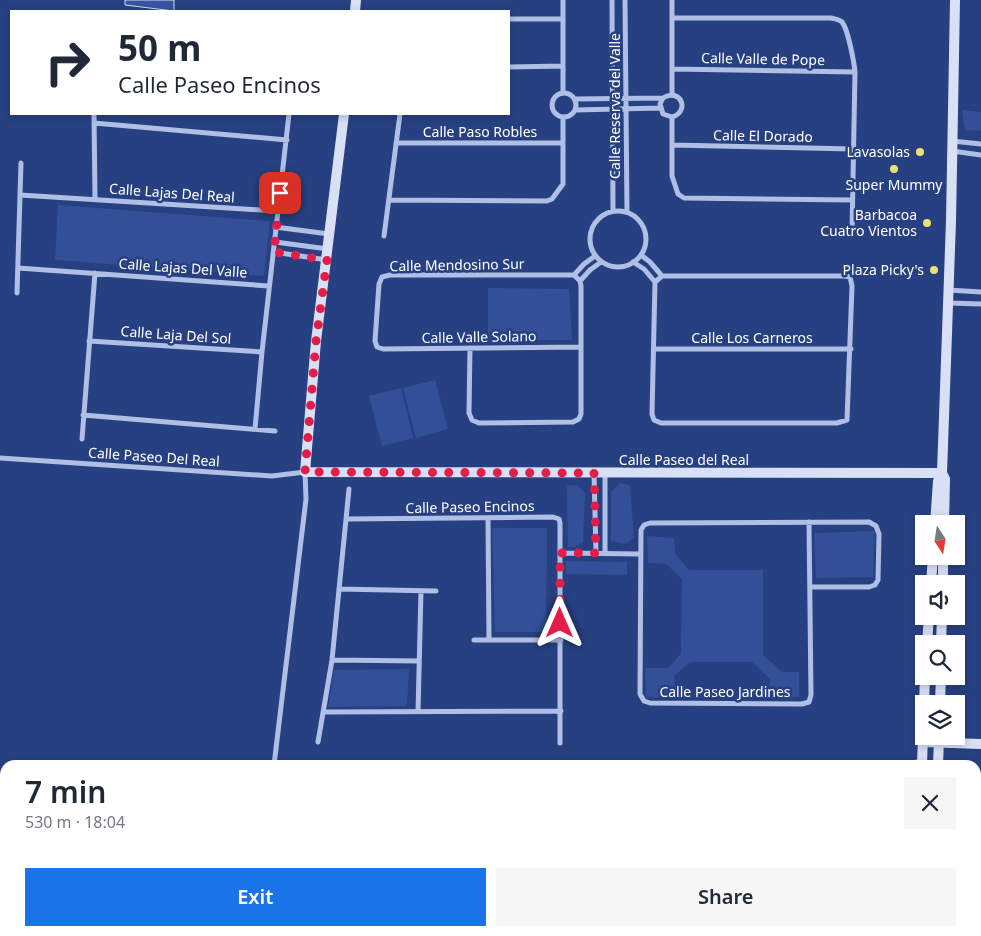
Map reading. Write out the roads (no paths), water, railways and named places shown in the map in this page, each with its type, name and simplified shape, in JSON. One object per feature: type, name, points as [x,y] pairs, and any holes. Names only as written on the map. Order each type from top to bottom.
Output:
[{"type":"street","points":[[563,0],[563,93]]},
{"type":"street","name":"Calle Reserva del Valle","points":[[612,0],[614,211]]},
{"type":"street","name":"Calle Reserva del Valle","points":[[625,0],[627,212]]},
{"type":"street","points":[[672,0],[672,95]]},
{"type":"street","points":[[936,515],[938,481],[942,473],[955,0]]},
{"type":"street","points":[[672,18],[831,18],[842,23],[846,29],[848,43],[854,58],[855,72],[852,234]]},
{"type":"street","points":[[510,19],[563,19]]},
{"type":"street","points":[[510,67],[563,66]]},
{"type":"street","name":"Calle Valle de Pope","points":[[672,69],[855,72]]},
{"type":"street","points":[[563,93],[570,95],[574,99],[575,110],[571,115],[563,118]]},
{"type":"street","points":[[563,93],[553,100],[552,107],[556,114],[563,118]]},
{"type":"street","points":[[574,99],[663,98],[672,95],[678,98],[682,104],[679,114],[672,117],[662,114],[660,108],[663,98]]},
{"type":"street","points":[[575,110],[660,108]]},
{"type":"street","points":[[94,115],[95,199]]},
{"type":"street","points":[[255,429],[277,211],[289,115]]},
{"type":"street","points":[[275,760],[306,499],[305,472],[316,341],[344,115]]},
{"type":"street","points":[[384,236],[400,115]]},
{"type":"street","points":[[672,117],[672,176],[678,194],[684,198],[852,200]]},
{"type":"street","points":[[388,200],[552,199],[563,184],[563,118]]},
{"type":"street","points":[[94,123],[287,140]]},
{"type":"street","name":"Calle Paso Robles","points":[[396,143],[563,143]]},
{"type":"street","points":[[952,146],[981,144]]},
{"type":"street","name":"Calle El Dorado","points":[[672,145],[853,149]]},
{"type":"street","points":[[952,146],[981,155]]},
{"type":"street","points":[[17,294],[21,163]]},
{"type":"street","name":"Calle Lajas Del Real","points":[[20,195],[277,211]]},
{"type":"street","points":[[614,211],[627,212],[641,222],[645,231],[646,240],[641,255],[626,266],[609,266],[595,256],[589,240],[590,231],[600,217],[614,211]]},
{"type":"street","points":[[276,227],[330,234]]},
{"type":"street","points":[[275,242],[328,249]]},
{"type":"street","points":[[274,252],[327,260]]},
{"type":"street","points":[[641,255],[662,276]]},
{"type":"street","points":[[580,281],[574,275],[595,256]]},
{"type":"street","points":[[470,348],[469,413],[472,420],[479,423],[573,422],[579,419],[581,414],[580,281],[601,262]]},
{"type":"street","points":[[633,262],[644,269],[655,282],[652,414],[654,420],[661,422],[837,423],[847,420],[852,286],[850,277],[662,276],[655,282]]},
{"type":"street","name":"Calle Lajas Del Valle","points":[[18,268],[269,286]]},
{"type":"street","points":[[82,439],[95,273]]},
{"type":"street","name":"Calle Mendosino Sur","points":[[377,347],[375,341],[377,312],[379,284],[382,277],[574,275]]},
{"type":"street","points":[[948,290],[981,292]]},
{"type":"street","points":[[948,303],[981,304]]},
{"type":"street","name":"Calle Laja Del Sol","points":[[89,341],[262,352]]},
{"type":"street","name":"Calle Valle Solano","points":[[377,347],[383,349],[581,347]]},
{"type":"street","name":"Calle Los Carneros","points":[[654,349],[850,349]]},
{"type":"street","points":[[83,415],[275,431]]},
{"type":"street","name":"Calle Paseo Del Real","points":[[0,458],[272,476],[305,472]]},
{"type":"street","name":"Calle Paseo del Real","points":[[305,472],[942,473]]},
{"type":"street","points":[[594,473],[596,553]]},
{"type":"street","points":[[606,473],[606,553]]},
{"type":"street","points":[[942,473],[945,480],[944,515]]},
{"type":"street","points":[[318,742],[332,660],[349,489]]},
{"type":"street","name":"Calle Paseo Encinos","points":[[347,519],[553,517],[558,519],[560,523],[560,743]]},
{"type":"street","points":[[488,518],[489,640]]},
{"type":"street","name":"Calle Paseo Jardines","points":[[809,522],[811,695],[809,702],[802,704],[650,703],[644,700],[640,694],[641,530],[644,525],[650,524],[809,522],[870,522],[876,526],[879,534],[878,580],[875,585],[869,587],[810,587]]},
{"type":"street","points":[[560,553],[641,554]]},
{"type":"street","points":[[339,589],[436,591]]},
{"type":"street","points":[[418,712],[421,591]]},
{"type":"street","points":[[474,640],[560,640]]},
{"type":"street","points":[[332,660],[419,661]]},
{"type":"street","points":[[324,712],[561,711]]},
{"type":"street","points":[[965,742],[981,744]]},
{"type":"street","points":[[922,745],[922,760]]},
{"type":"street","points":[[938,760],[939,745]]},
{"type":"street","points":[[837,936],[863,936]]},
{"type":"place","name":"Lavasolas","points":[[920,152]]},
{"type":"place","name":"Super Mummy","points":[[894,169]]},
{"type":"place","name":"Barbacoa Cuatro Vientos","points":[[927,223]]},
{"type":"place","name":"Plaza Picky's","points":[[934,270]]}]
